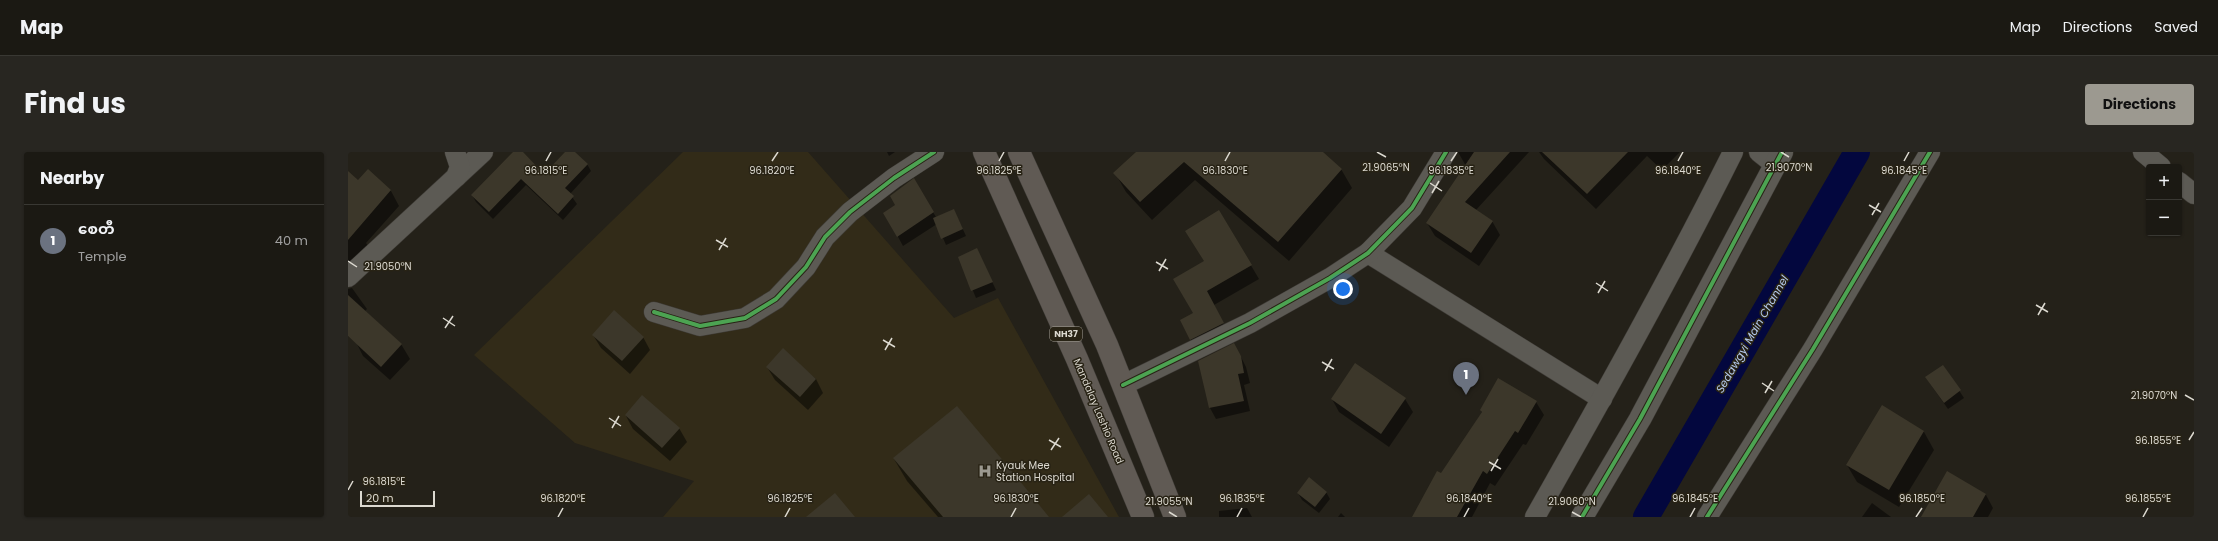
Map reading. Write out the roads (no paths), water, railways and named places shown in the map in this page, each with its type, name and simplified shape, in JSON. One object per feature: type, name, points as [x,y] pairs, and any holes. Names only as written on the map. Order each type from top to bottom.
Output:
[{"type":"highway","name":"Mandalay Lashio Road","points":[[984,152],[1077,359],[1143,517]]},
{"type":"highway","name":"NH37","points":[[1019,152],[1107,345],[1175,517]]},
{"type":"street","points":[[455,152],[460,167],[456,177]]},
{"type":"street","points":[[348,277],[483,152]]},
{"type":"street","points":[[654,312],[700,326],[745,318],[776,299],[806,267],[825,237],[850,212],[894,178],[934,152]]},
{"type":"street","points":[[1123,385],[1250,323],[1330,278],[1368,253],[1412,208],[1446,152]]},
{"type":"street","points":[[1535,517],[1602,399],[1733,152]]},
{"type":"street","points":[[1707,517],[1813,349],[1930,152]]},
{"type":"street","points":[[2144,152],[2158,164]]},
{"type":"street","points":[[1582,517],[1640,419],[1772,156]]},
{"type":"street","points":[[2182,184],[2194,194]]},
{"type":"street","points":[[1368,253],[1602,399]]},
{"type":"waterway","name":"Sedawgyi Main Channel","points":[[1646,517],[1857,152]]},
{"type":"place","name":"စေတီ","points":[[1466,395]]},
{"type":"place","name":"Kyauk Mee Station Hospital","points":[[985,471]]}]
